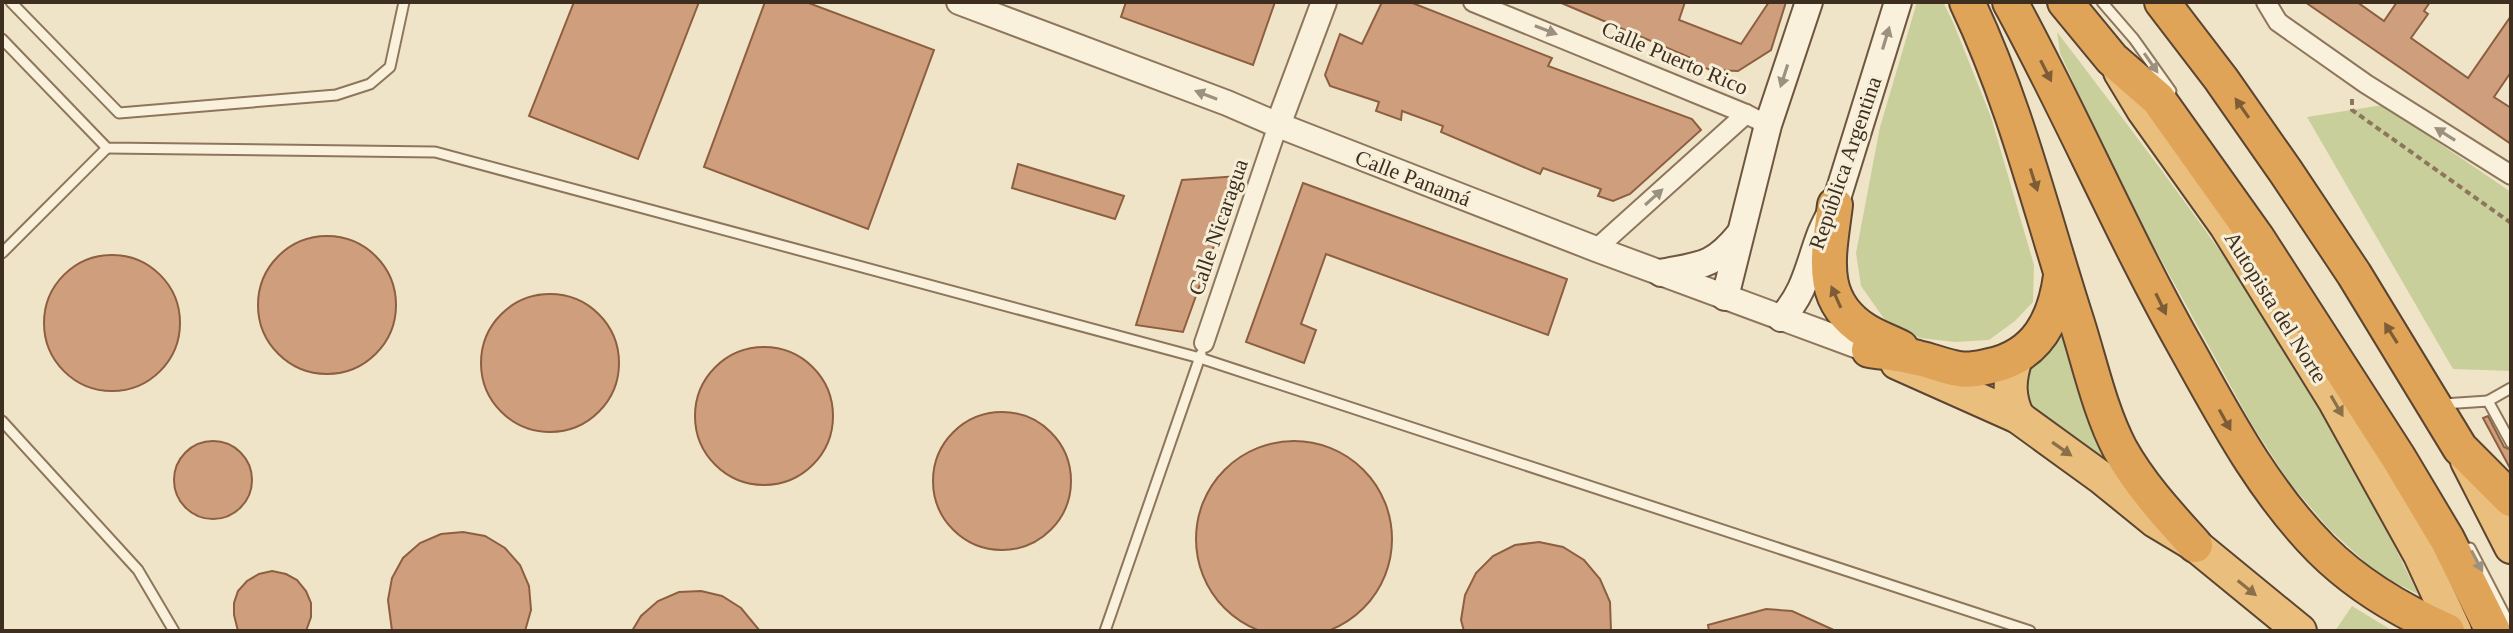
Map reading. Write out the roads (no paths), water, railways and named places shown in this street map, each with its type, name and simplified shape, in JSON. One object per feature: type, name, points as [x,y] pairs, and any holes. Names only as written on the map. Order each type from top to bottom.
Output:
[{"type":"highway","points":[[1967,2],[2016,123],[2061,276],[2119,447],[2151,494],[2195,545]]},
{"type":"highway","points":[[2010,2],[2169,321],[2234,435],[2286,511],[2323,551],[2367,587],[2409,614],[2447,631]]},
{"type":"highway","name":"Autopista del Norte","points":[[2065,2],[2112,59],[2143,110],[2226,226],[2334,400],[2406,528],[2455,631]]},
{"type":"highway","points":[[2174,9],[2354,274],[2460,448],[2511,547]]},
{"type":"highway","points":[[2112,59],[2158,99],[2257,238],[2404,467],[2447,539],[2493,631]]},
{"type":"highway","points":[[1835,205],[1829,258],[1834,297],[1845,315],[1866,331],[1919,358]]},
{"type":"highway","points":[[1869,350],[1919,358],[1962,370],[1996,365],[2016,358],[2050,321],[2058,302],[2061,276]]},
{"type":"highway","points":[[1869,350],[2018,417],[2155,521],[2195,545],[2300,631]]},
{"type":"highway","points":[[2016,358],[2010,379],[2010,401],[2018,417]]},
{"type":"highway","points":[[2460,448],[2511,499]]},
{"type":"main road","points":[[1725,297],[1741,232],[1757,120],[1809,2]]},
{"type":"main road","name":"República Argentina","points":[[1781,318],[1803,288],[1821,234],[1835,205],[1898,2]]},
{"type":"main road","points":[[1661,273],[1704,265],[1721,256],[1741,232]]},
{"type":"street","name":"Calle Panamá","points":[[959,2],[1227,103],[1596,249],[1869,350]]},
{"type":"street","points":[[1278,125],[1324,2]]},
{"type":"street","name":"Calle Puerto Rico","points":[[1473,2],[1757,120]]},
{"type":"street","points":[[2266,2],[2278,22],[2366,84],[2511,175]]},
{"type":"street","points":[[1596,249],[1757,120]]},
{"type":"street","name":"Calle Nicaragua","points":[[1202,351],[1278,125]]},
{"type":"lane","points":[[11,2],[119,113],[336,95],[370,84],[390,67],[404,2]]},
{"type":"lane","points":[[2102,2],[2134,39],[2179,103]]},
{"type":"lane","points":[[2,39],[107,148],[435,152],[1202,351],[2030,631]]},
{"type":"lane","points":[[2,253],[107,148]]},
{"type":"lane","points":[[1105,631],[1202,351]]},
{"type":"lane","points":[[2435,405],[2488,401],[2511,388]]},
{"type":"lane","points":[[2488,401],[2511,443]]},
{"type":"lane","points":[[2,421],[138,570],[174,631]]},
{"type":"lane","points":[[2462,533],[2511,627]]}]
